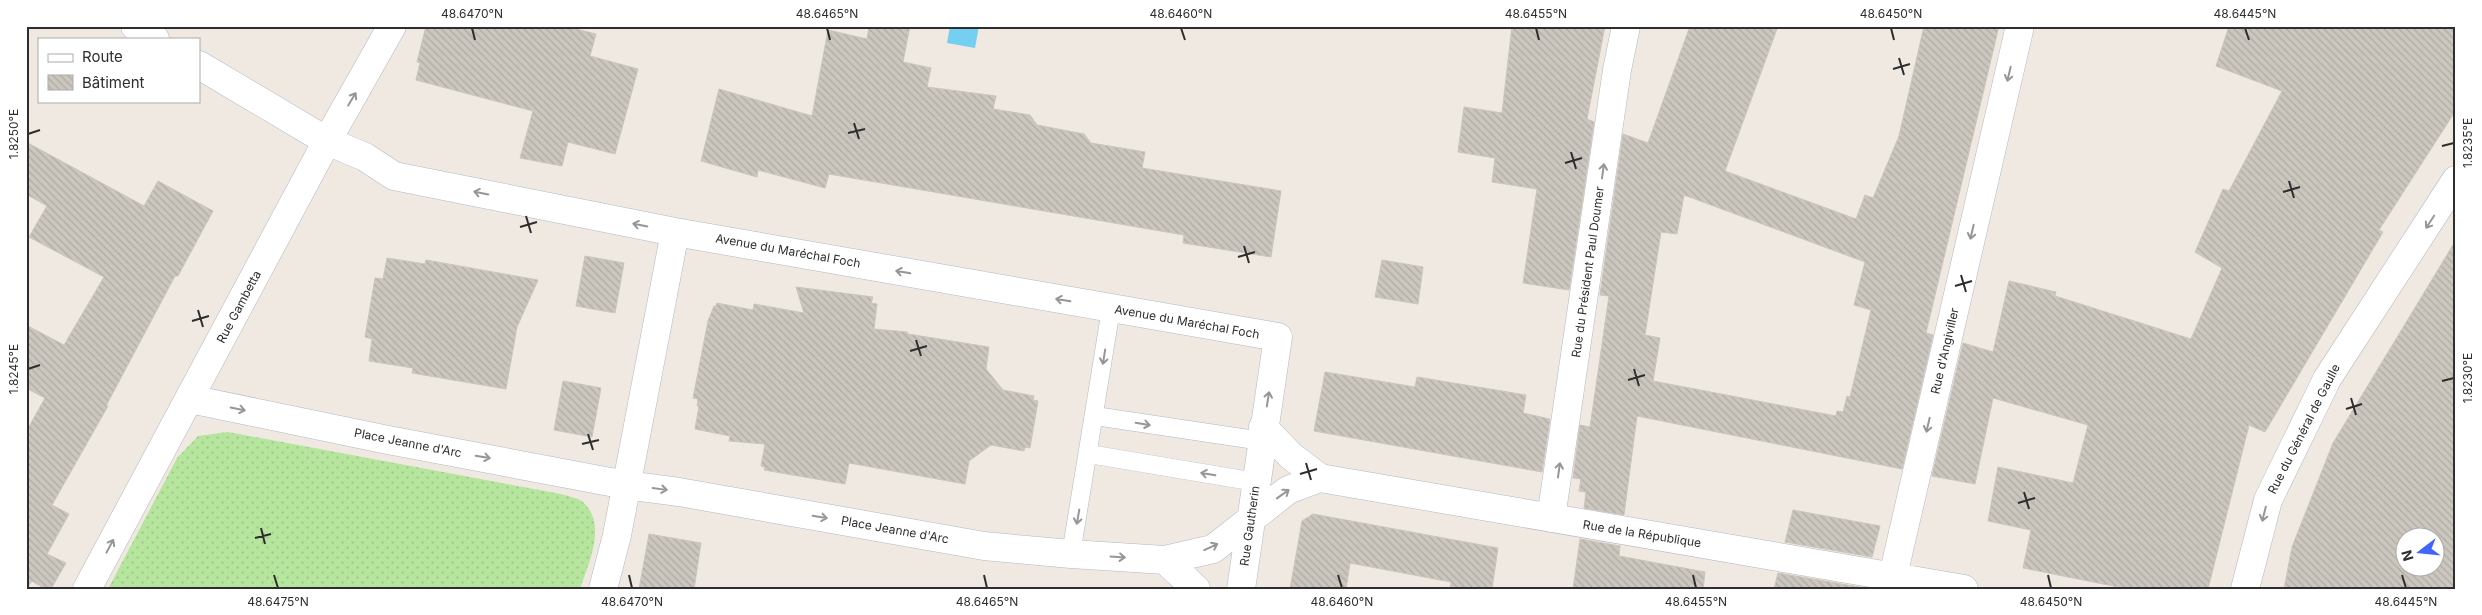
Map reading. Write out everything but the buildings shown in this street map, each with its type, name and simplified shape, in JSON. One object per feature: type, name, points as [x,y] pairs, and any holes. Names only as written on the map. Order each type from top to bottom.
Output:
[{"type":"street","points":[[135,26],[153,38]]},
{"type":"street","name":"Rue Gambetta","points":[[87,589],[327,141],[392,26]]},
{"type":"street","name":"Rue du Président Paul Doumer","points":[[1551,518],[1616,79],[1626,26]]},
{"type":"street","name":"Rue d'Angiviller","points":[[1892,582],[2020,26]]},
{"type":"street","name":"Avenue du Maréchal Foch","points":[[200,66],[327,141],[365,157],[394,176],[675,232],[1278,337],[1260,454]]},
{"type":"street","name":"Rue du Général de Gaulle","points":[[2245,589],[2268,500],[2327,379],[2456,180]]},
{"type":"street","points":[[603,589],[626,484],[675,232]]},
{"type":"street","name":"Place Jeanne d'Arc","points":[[190,399],[383,439],[626,484],[984,546],[1165,560],[1213,548],[1250,519]]},
{"type":"street","name":"Rue de la République","points":[[1260,454],[1291,456],[1320,478],[1551,518],[1892,582],[1964,589]]},
{"type":"street","name":"Rue Gautherin","points":[[1241,589],[1260,454]]},
{"type":"street","points":[[1250,519],[1288,490],[1320,478]]},
{"type":"street","points":[[1165,560],[1196,589]]},
{"type":"lane","points":[[1071,554],[1112,309]]},
{"type":"lane","points":[[1095,416],[1260,454]]},
{"type":"lane","points":[[1088,454],[1260,454]]},
{"type":"green space","points":[[228,432],[561,494],[578,499],[590,511],[595,533],[591,557],[580,589],[108,589],[177,458],[198,436]]},
{"type":"water","points":[[950,26],[979,26],[975,48],[947,43]]}]
